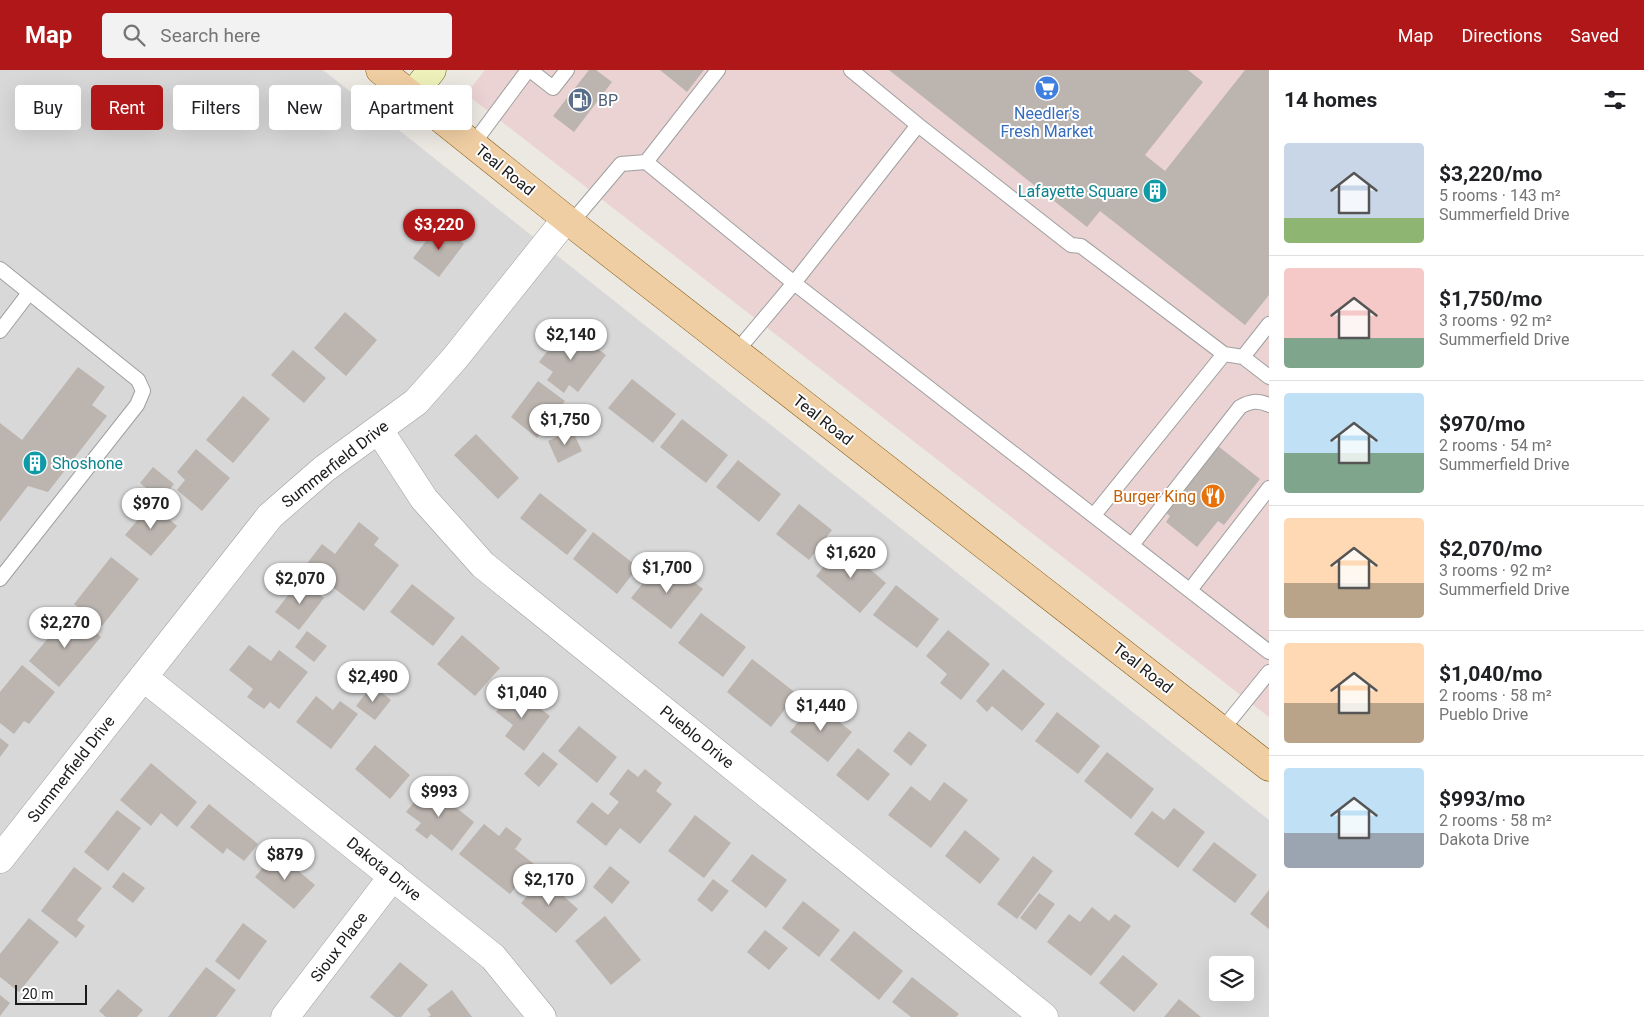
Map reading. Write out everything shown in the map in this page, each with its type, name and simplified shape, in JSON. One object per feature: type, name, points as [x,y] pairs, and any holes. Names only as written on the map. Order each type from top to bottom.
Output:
[{"type":"main road","name":"Teal Road","points":[[380,70],[399,85]]},
{"type":"main road","name":"Teal Road","points":[[456,130],[736,352],[1269,767]]},
{"type":"street","points":[[420,85],[432,70]]},
{"type":"street","name":"Summerfield Drive","points":[[0,859],[270,516],[324,469],[416,402],[569,221]]},
{"type":"street","name":"Pueblo Drive","points":[[379,430],[424,499],[483,565],[1044,1017]]},
{"type":"street","name":"Dakota Drive","points":[[143,677],[493,957],[542,1017]]},
{"type":"street","name":"Sioux Place","points":[[285,1017],[392,876]]},
{"type":"lane","points":[[473,144],[529,70],[553,88],[567,70]]},
{"type":"lane","points":[[646,162],[718,70]]},
{"type":"lane","points":[[851,70],[1071,245],[1081,246],[1224,354],[1243,357],[1269,377]]},
{"type":"lane","points":[[736,352],[794,284],[918,125]]},
{"type":"lane","points":[[569,221],[621,164],[646,162],[794,284],[1094,514],[1269,652]]},
{"type":"lane","points":[[0,269],[138,380],[143,391],[137,405],[0,579]]},
{"type":"lane","points":[[0,331],[29,292]]},
{"type":"lane","points":[[1243,357],[1269,324]]},
{"type":"lane","points":[[1094,514],[1224,354]]},
{"type":"lane","points":[[1132,544],[1240,407],[1248,402],[1257,401],[1269,405]]},
{"type":"lane","points":[[1190,590],[1269,488]]},
{"type":"lane","points":[[1222,730],[1269,672]]},
{"type":"shaded area","points":[[0,70],[323,70],[351,92],[351,130],[399,130],[1269,820],[1269,1017],[0,1017]]},
{"type":"shaded area","points":[[485,70],[1269,70],[1269,717],[472,99],[472,86]]},
{"type":"building","points":[[589,70],[596,70],[612,82],[574,132],[553,116]]},
{"type":"building","points":[[660,70],[704,70],[687,92]]},
{"type":"building","name":"Lafayette Square","points":[[889,70],[1188,70],[1203,82],[1145,155],[1165,171],[1245,70],[1269,70],[1269,295],[1245,325],[1100,211],[1087,227]]},
{"type":"building","points":[[439,224],[464,244],[439,277],[413,258]]},
{"type":"building","points":[[345,312],[377,340],[346,376],[314,348]]},
{"type":"building","points":[[567,326],[606,355],[578,392],[569,385],[564,393],[547,380],[553,372],[539,362]]},
{"type":"building","points":[[293,350],[326,378],[304,403],[271,375]]},
{"type":"building","name":"Shoshone","points":[[78,367],[105,387],[92,405],[107,416],[48,492],[28,486],[0,522],[0,423],[22,440]]},
{"type":"building","points":[[632,379],[676,414],[653,443],[608,408]]},
{"type":"building","points":[[538,381],[565,401],[537,438],[511,417]]},
{"type":"building","points":[[243,396],[270,419],[233,463],[206,440]]},
{"type":"building","points":[[682,419],[728,455],[706,483],[660,447]]},
{"type":"building","points":[[572,430],[582,451],[558,463],[548,441]]},
{"type":"building","points":[[476,434],[519,478],[498,499],[454,455]]},
{"type":"building","name":"Burger King","points":[[1218,446],[1260,479],[1224,525],[1218,521],[1197,547],[1166,522],[1170,516],[1165,512]]},
{"type":"building","points":[[196,449],[230,478],[202,511],[177,490],[185,480],[177,472]]},
{"type":"building","points":[[738,460],[781,494],[759,522],[716,487]]},
{"type":"building","points":[[153,467],[174,484],[161,500],[140,483]]},
{"type":"building","points":[[540,493],[587,530],[567,555],[520,518]]},
{"type":"building","points":[[151,504],[177,526],[151,556],[125,535]]},
{"type":"building","points":[[799,504],[832,530],[809,560],[776,534]]},
{"type":"building","points":[[359,522],[379,538],[374,545],[399,565],[364,611],[305,566],[322,544],[335,554]]},
{"type":"building","points":[[593,532],[638,567],[617,594],[573,559]]},
{"type":"building","points":[[842,545],[886,583],[860,613],[816,576]]},
{"type":"building","points":[[111,557],[139,579],[102,626],[74,604]]},
{"type":"building","points":[[663,558],[703,589],[671,629],[631,598]]},
{"type":"building","points":[[300,580],[324,598],[299,630],[275,612]]},
{"type":"building","points":[[412,584],[455,618],[433,646],[390,612]]},
{"type":"building","points":[[896,585],[939,619],[917,648],[873,615]]},
{"type":"building","points":[[71,611],[101,637],[59,687],[29,661]]},
{"type":"building","points":[[701,613],[746,647],[723,677],[678,643]]},
{"type":"building","points":[[948,630],[990,664],[961,700],[940,683],[947,674],[926,656]]},
{"type":"building","points":[[307,631],[327,646],[314,662],[295,647]]},
{"type":"building","points":[[462,635],[500,668],[475,696],[437,664]]},
{"type":"building","points":[[249,645],[271,661],[279,650],[308,672],[279,709],[270,702],[264,709],[247,697],[253,689],[229,670]]},
{"type":"building","points":[[752,659],[797,694],[771,727],[727,692]]},
{"type":"building","points":[[22,665],[55,692],[29,724],[24,721],[14,734],[0,723],[0,692]]},
{"type":"building","points":[[1003,669],[1045,704],[1022,731],[992,706],[987,712],[976,701]]},
{"type":"building","points":[[372,685],[391,700],[375,720],[356,706]]},
{"type":"building","points":[[513,688],[550,716],[524,751],[505,736],[513,725],[496,712]]},
{"type":"building","points":[[316,696],[333,710],[340,701],[358,714],[331,749],[296,722]]},
{"type":"building","points":[[814,702],[852,732],[828,762],[790,732]]},
{"type":"building","points":[[1057,712],[1100,746],[1078,774],[1035,741]]},
{"type":"building","points":[[579,726],[617,757],[597,783],[558,751]]},
{"type":"building","points":[[909,731],[927,745],[911,766],[893,751]]},
{"type":"building","points":[[0,738],[9,745],[0,757]]},
{"type":"building","points":[[375,745],[410,775],[390,799],[355,769]]},
{"type":"building","points":[[858,748],[890,774],[868,801],[836,775]]},
{"type":"building","points":[[543,752],[558,764],[539,787],[524,774]]},
{"type":"building","points":[[1107,752],[1154,789],[1131,819],[1084,781]]},
{"type":"building","points":[[151,763],[197,802],[177,827],[161,813],[151,826],[120,800]]},
{"type":"building","points":[[628,769],[638,777],[645,769],[662,783],[656,791],[672,804],[640,844],[620,828],[606,846],[576,822],[592,802],[608,815],[619,802],[609,794]]},
{"type":"building","points":[[944,782],[968,800],[931,848],[888,815],[911,786],[930,801]]},
{"type":"building","points":[[428,785],[474,822],[452,851],[431,834],[427,839],[415,830],[421,823],[406,812]]},
{"type":"building","points":[[209,804],[258,844],[244,861],[227,848],[223,854],[190,827]]},
{"type":"building","points":[[1174,808],[1205,832],[1178,868],[1134,834],[1152,811],[1164,820]]},
{"type":"building","points":[[117,810],[141,828],[108,871],[84,852]]},
{"type":"building","points":[[695,815],[731,843],[704,878],[668,851]]},
{"type":"building","points":[[484,824],[499,836],[506,827],[522,839],[515,849],[534,864],[510,894],[459,854]]},
{"type":"building","points":[[965,830],[1000,859],[980,884],[945,856]]},
{"type":"building","points":[[1214,842],[1257,875],[1235,903],[1192,870]]},
{"type":"building","points":[[276,852],[315,885],[294,909],[255,877]]},
{"type":"building","points":[[752,854],[787,880],[766,908],[731,881]]},
{"type":"building","points":[[1033,856],[1053,871],[1017,919],[997,904]]},
{"type":"building","points":[[610,866],[630,882],[612,904],[593,887]]},
{"type":"building","points":[[74,867],[102,888],[77,920],[85,926],[76,938],[41,911]]},
{"type":"building","points":[[123,872],[145,888],[133,903],[112,887]]},
{"type":"building","points":[[543,878],[578,909],[556,933],[521,903]]},
{"type":"building","points":[[713,879],[729,891],[712,912],[697,900]]},
{"type":"building","points":[[1269,890],[1269,929],[1250,914]]},
{"type":"building","points":[[1039,893],[1055,904],[1036,930],[1020,918]]},
{"type":"building","points":[[803,901],[840,930],[819,957],[782,928]]},
{"type":"building","points":[[1092,907],[1109,921],[1115,914],[1131,926],[1091,976],[1047,942],[1069,914],[1080,922]]},
{"type":"building","points":[[605,916],[641,960],[611,985],[575,941]]},
{"type":"building","points":[[29,918],[59,942],[19,992],[0,977],[0,954]]},
{"type":"building","points":[[243,923],[267,941],[239,980],[215,961]]},
{"type":"building","points":[[765,930],[788,948],[769,970],[747,952]]},
{"type":"building","points":[[854,931],[903,971],[879,1000],[830,960]]},
{"type":"building","points":[[1123,955],[1158,984],[1134,1012],[1099,983]]},
{"type":"building","points":[[400,962],[428,985],[401,1017],[395,1017],[370,997]]},
{"type":"building","points":[[206,967],[236,990],[216,1017],[168,1017]]},
{"type":"building","points":[[912,977],[959,1014],[956,1017],[911,1017],[892,1002]]},
{"type":"building","points":[[118,989],[143,1010],[137,1017],[106,1017],[99,1011]]},
{"type":"building","points":[[452,990],[472,1017],[428,1017],[431,1015],[427,1009]]},
{"type":"building","points":[[0,995],[10,1003],[0,1016]]},
{"type":"building","points":[[1179,999],[1201,1017],[1164,1017]]},
{"type":"place","name":"Needler's Fresh Market","points":[[1047,88]]},
{"type":"place","name":"BP","points":[[580,100]]},
{"type":"place","name":"Lafayette Square","points":[[1155,191]]},
{"type":"place","name":"Shoshone","points":[[35,463]]},
{"type":"place","name":"Burger King","points":[[1213,496]]}]
